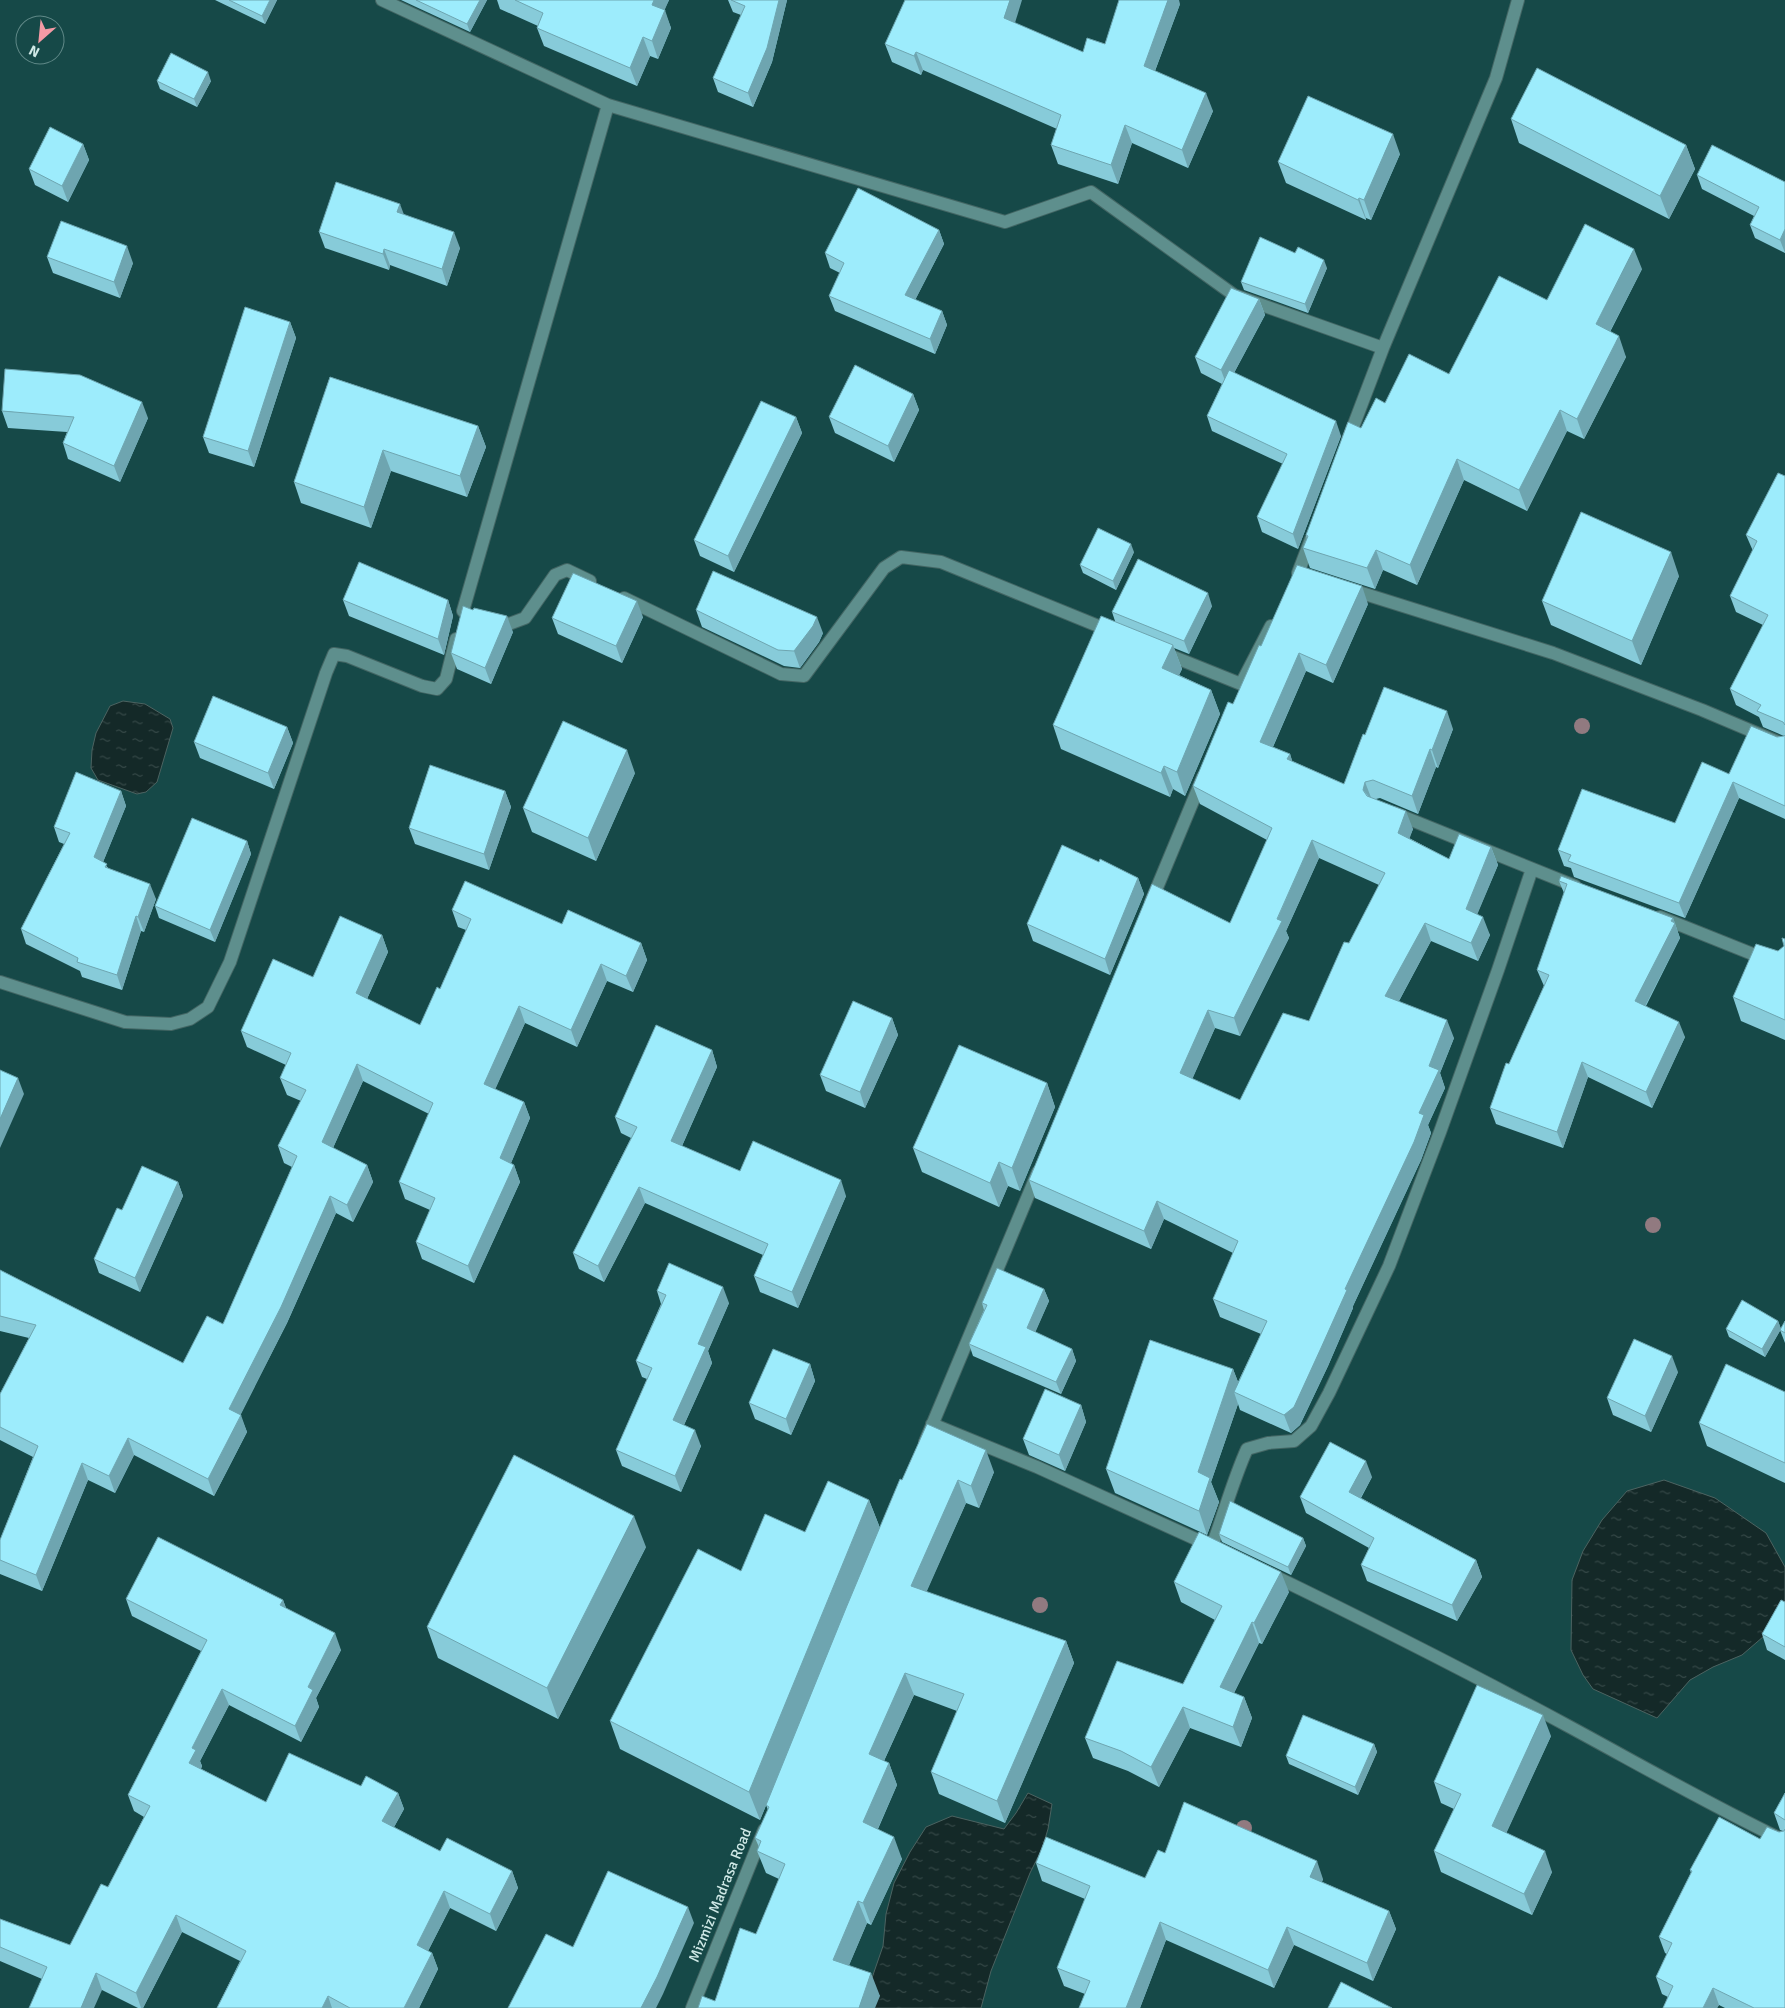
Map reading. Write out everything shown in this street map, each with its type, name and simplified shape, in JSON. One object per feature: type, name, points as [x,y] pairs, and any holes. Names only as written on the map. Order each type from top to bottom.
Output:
[{"type":"street","points":[[382,0],[608,105],[1005,222],[1091,192],[1234,295],[1383,348]]},
{"type":"street","points":[[1344,451],[1383,348],[1496,78],[1518,0]]},
{"type":"street","points":[[0,982],[125,1022],[171,1024],[190,1019],[208,1007],[230,962],[326,673],[334,654],[347,656],[422,686],[437,689],[446,679],[467,618],[608,105]]},
{"type":"street","points":[[1300,577],[1316,526]]},
{"type":"street","points":[[467,618],[509,624],[525,618],[555,575],[567,570],[781,674],[804,676],[884,568],[901,558],[942,562],[1123,636]]},
{"type":"street","points":[[1336,585],[1553,653],[1702,710],[1785,745]]},
{"type":"street","points":[[1151,647],[1240,689],[1276,616]]},
{"type":"street","points":[[1146,913],[1207,767]]},
{"type":"street","points":[[1386,810],[1589,891]]},
{"type":"street","points":[[932,1424],[1037,1468],[1216,1548],[1237,1471],[1247,1449],[1268,1443],[1294,1441],[1311,1426],[1329,1393],[1392,1258],[1474,1039],[1532,869]]},
{"type":"street","points":[[1645,911],[1785,967]]},
{"type":"street","points":[[921,1451],[1043,1160]]},
{"type":"street","points":[[1261,1570],[1374,1624],[1570,1727],[1660,1777],[1785,1840]]},
{"type":"street","name":"Mizmizi Madrasa Road","points":[[692,2008],[769,1818]]},
{"type":"water","points":[[123,701],[145,704],[170,719],[173,728],[157,782],[146,792],[137,794],[98,780],[91,768],[92,750],[96,733],[110,706]]},
{"type":"water","points":[[1664,1480],[1715,1498],[1766,1533],[1785,1567],[1785,1605],[1771,1630],[1742,1655],[1713,1667],[1690,1680],[1657,1718],[1593,1689],[1583,1675],[1571,1650],[1572,1580],[1583,1551],[1602,1520],[1627,1491]]},
{"type":"water","points":[[1028,1793],[1052,1804],[1048,1829],[1042,1849],[1030,1873],[991,1971],[981,2008],[866,2008],[864,2001],[883,1946],[886,1914],[894,1883],[926,1827],[952,1816],[1004,1829]]},
{"type":"building","points":[[229,0],[270,0],[262,16]]},
{"type":"building","points":[[416,0],[480,0],[467,24]]},
{"type":"building","points":[[515,0],[654,0],[652,5],[665,10],[652,41],[643,37],[630,68],[537,28],[543,13]]},
{"type":"building","points":[[731,0],[779,0],[767,48],[748,93],[713,78],[745,6]]},
{"type":"building","points":[[905,0],[1010,0],[1004,18],[1083,52],[1087,38],[1105,44],[1119,0],[1168,0],[1144,66],[1206,93],[1182,150],[1125,125],[1111,165],[1051,145],[1061,115],[916,52],[914,56],[885,44]]},
{"type":"building","points":[[171,53],[208,72],[194,99],[157,81]]},
{"type":"building","points":[[1537,68],[1686,145],[1660,196],[1511,119]]},
{"type":"building","points":[[1308,96],[1393,134],[1364,200],[1359,198],[1358,200],[1278,162]]},
{"type":"building","points":[[50,127],[83,144],[62,186],[29,169]]},
{"type":"building","points":[[1712,145],[1785,182],[1785,229],[1780,240],[1750,225],[1759,207],[1697,175]]},
{"type":"building","points":[[336,182],[400,204],[397,212],[454,232],[442,269],[384,249],[383,254],[319,232]]},
{"type":"building","points":[[858,188],[939,230],[905,295],[942,311],[930,339],[829,296],[844,263],[825,253]]},
{"type":"building","points":[[61,221],[127,246],[114,282],[47,257]]},
{"type":"building","points":[[1585,224],[1634,249],[1596,324],[1619,336],[1577,419],[1560,410],[1519,490],[1457,459],[1410,565],[1376,550],[1367,568],[1303,548],[1308,536],[1306,535],[1348,422],[1361,428],[1376,398],[1385,403],[1409,354],[1449,374],[1499,276],[1547,300]]},
{"type":"building","points":[[1260,237],[1295,253],[1298,247],[1324,260],[1305,304],[1241,282]]},
{"type":"building","points":[[1231,288],[1259,299],[1221,370],[1195,357]]},
{"type":"building","points":[[245,307],[290,322],[248,451],[203,437]]},
{"type":"building","points":[[855,365],[913,394],[888,446],[829,417]]},
{"type":"building","points":[[5,369],[80,375],[142,402],[114,466],[63,443],[74,417],[2,411]]},
{"type":"building","points":[[1229,370],[1336,421],[1293,534],[1257,517],[1287,454],[1207,416]]},
{"type":"building","points":[[330,377],[478,426],[460,476],[383,450],[364,507],[294,482]]},
{"type":"building","points":[[761,401],[796,417],[728,556],[694,540]]},
{"type":"building","points":[[1778,473],[1785,476],[1785,725],[1783,722],[1757,711],[1761,705],[1730,689],[1768,615],[1730,596],[1757,541],[1746,535]]},
{"type":"building","points":[[1581,512],[1671,552],[1632,641],[1542,601]]},
{"type":"building","points":[[1098,528],[1131,544],[1113,581],[1080,565]]},
{"type":"building","points":[[1138,559],[1208,593],[1184,641],[1112,612]]},
{"type":"building","points":[[359,562],[448,600],[438,639],[343,600]]},
{"type":"building","points":[[1297,565],[1362,586],[1326,665],[1299,653],[1260,742],[1290,754],[1287,759],[1344,784],[1384,687],[1447,711],[1412,796],[1373,780],[1365,782],[1363,790],[1367,796],[1406,811],[1398,833],[1449,859],[1459,834],[1491,847],[1466,909],[1483,917],[1471,943],[1425,923],[1385,996],[1447,1020],[1429,1066],[1439,1070],[1419,1113],[1424,1115],[1414,1142],[1345,1289],[1347,1290],[1294,1407],[1284,1415],[1234,1392],[1267,1321],[1213,1299],[1238,1241],[1157,1201],[1144,1231],[1029,1180],[1152,884],[1230,923],[1272,828],[1193,786],[1228,702],[1233,704],[1259,645],[1261,646]],"holes":[[[1312,840],[1385,873],[1349,943],[1344,942],[1309,1021],[1283,1013],[1240,1100],[1180,1073],[1208,1010],[1234,1018],[1282,921],[1277,919]]]},
{"type":"building","points":[[713,571],[817,617],[813,626],[794,651],[778,650],[696,610]]},
{"type":"building","points":[[573,573],[637,601],[616,646],[552,618]]},
{"type":"building","points":[[463,606],[473,610],[474,608],[507,616],[485,668],[451,653]]},
{"type":"building","points":[[1101,616],[1173,645],[1162,668],[1211,690],[1177,772],[1164,766],[1161,773],[1053,725]]},
{"type":"building","points":[[213,696],[287,727],[268,773],[194,742]]},
{"type":"building","points":[[563,721],[627,750],[588,838],[523,808]]},
{"type":"building","points":[[1751,726],[1777,737],[1785,735],[1785,806],[1733,782],[1679,903],[1568,861],[1571,855],[1558,850],[1582,789],[1675,823],[1702,762],[1729,774]]},
{"type":"building","points":[[430,765],[505,791],[484,854],[409,828]]},
{"type":"building","points":[[76,772],[121,791],[94,857],[107,864],[105,867],[150,884],[138,917],[136,916],[117,975],[77,962],[78,958],[21,929],[70,833],[54,827]]},
{"type":"building","points":[[192,818],[247,841],[210,930],[155,906]]},
{"type":"building","points":[[1062,845],[1099,862],[1100,859],[1138,878],[1105,959],[1027,924]]},
{"type":"building","points":[[1561,876],[1673,918],[1671,921],[1675,923],[1635,1001],[1679,1022],[1646,1092],[1582,1062],[1557,1132],[1490,1108],[1506,1063],[1509,1064],[1549,975],[1537,970],[1567,884],[1559,881]]},
{"type":"building","points":[[465,881],[562,924],[568,910],[641,943],[626,976],[601,964],[571,1030],[519,1006],[484,1084],[524,1102],[500,1158],[514,1165],[468,1266],[416,1242],[435,1198],[399,1182],[433,1103],[357,1064],[322,1142],[367,1165],[347,1205],[330,1196],[281,1307],[229,1409],[241,1415],[208,1479],[128,1438],[109,1476],[82,1463],[36,1575],[0,1560],[0,1540],[38,1446],[0,1427],[0,1394],[36,1325],[0,1316],[0,1270],[183,1363],[207,1316],[223,1324],[297,1156],[278,1146],[306,1090],[280,1078],[291,1053],[241,1031],[273,959],[313,977],[340,916],[382,935],[356,993],[420,1025],[437,987],[440,989],[471,919],[452,910]]},
{"type":"building","points":[[1782,938],[1785,939],[1785,1020],[1733,997],[1756,944],[1778,951],[1784,946]]},
{"type":"building","points":[[853,1001],[892,1018],[860,1092],[820,1075]]},
{"type":"building","points":[[656,1025],[712,1050],[671,1141],[740,1171],[753,1141],[841,1180],[792,1292],[754,1276],[768,1244],[639,1187],[598,1266],[573,1253],[637,1127],[615,1117]]},
{"type":"building","points":[[959,1045],[1047,1083],[1012,1168],[999,1162],[990,1183],[913,1148]]},
{"type":"building","points":[[0,1070],[18,1078],[0,1119]]},
{"type":"building","points":[[142,1166],[178,1182],[135,1278],[94,1259],[117,1208],[122,1210]]},
{"type":"building","points":[[669,1263],[723,1287],[698,1344],[706,1347],[673,1420],[695,1430],[675,1476],[616,1450],[652,1368],[636,1361],[666,1295],[657,1291]]},
{"type":"building","points":[[997,1268],[1044,1289],[1027,1328],[1072,1349],[1056,1382],[969,1344],[987,1305],[982,1303]]},
{"type":"building","points":[[1742,1300],[1778,1321],[1762,1349],[1726,1329]]},
{"type":"building","points":[[1785,1321],[1785,1333],[1780,1330]]},
{"type":"building","points":[[1634,1339],[1672,1356],[1645,1416],[1607,1398]]},
{"type":"building","points":[[1150,1340],[1233,1369],[1198,1472],[1210,1478],[1199,1511],[1106,1469]]},
{"type":"building","points":[[773,1349],[810,1364],[786,1419],[749,1403]]},
{"type":"building","points":[[1726,1364],[1785,1392],[1785,1463],[1699,1423]]},
{"type":"building","points":[[1045,1389],[1081,1405],[1059,1455],[1023,1439]]},
{"type":"building","points":[[927,1424],[986,1450],[971,1486],[958,1480],[911,1586],[1066,1641],[997,1801],[931,1772],[964,1694],[905,1673],[869,1754],[889,1763],[863,1822],[894,1837],[863,1903],[858,1901],[833,1960],[871,1973],[859,2008],[698,2008],[702,1996],[715,2001],[740,1928],[756,1934],[785,1864],[757,1851],[761,1841],[755,1838],[769,1807],[766,1805],[846,1608],[900,1479],[902,1480]]},
{"type":"building","points":[[1330,1442],[1366,1461],[1349,1492],[1476,1560],[1452,1605],[1361,1565],[1374,1538],[1300,1497]]},
{"type":"building","points":[[514,1455],[634,1516],[547,1688],[427,1627]]},
{"type":"building","points":[[828,1481],[869,1500],[749,1792],[610,1721],[698,1549],[741,1571],[765,1514],[805,1532]]},
{"type":"building","points":[[1230,1501],[1303,1538],[1288,1567],[1219,1534]]},
{"type":"building","points":[[1199,1532],[1281,1572],[1254,1623],[1252,1622],[1220,1687],[1244,1697],[1233,1727],[1183,1707],[1151,1767],[1121,1751],[1085,1738],[1117,1661],[1183,1684],[1222,1606],[1174,1582]]},
{"type":"building","points":[[158,1537],[283,1600],[280,1605],[335,1633],[308,1687],[313,1690],[295,1726],[222,1689],[192,1748],[196,1750],[189,1763],[266,1802],[289,1753],[361,1786],[366,1776],[398,1793],[382,1821],[440,1851],[447,1838],[512,1871],[490,1914],[444,1891],[417,1945],[432,1953],[404,2008],[350,2008],[328,1996],[322,2008],[217,2008],[246,1951],[176,1915],[136,1993],[96,1973],[81,2008],[29,2008],[47,1967],[0,1947],[0,1919],[70,1945],[101,1884],[108,1887],[150,1806],[128,1795],[207,1640],[126,1599]]},
{"type":"building","points":[[1781,1600],[1785,1602],[1785,1647],[1762,1634]]},
{"type":"building","points":[[1477,1685],[1543,1715],[1492,1826],[1545,1851],[1524,1894],[1434,1851],[1461,1794],[1434,1782]]},
{"type":"building","points":[[1303,1715],[1374,1744],[1355,1787],[1286,1756]]},
{"type":"building","points":[[1785,1793],[1785,1820],[1774,1813]]},
{"type":"building","points":[[1184,1802],[1317,1861],[1310,1877],[1389,1911],[1367,1963],[1287,1927],[1268,1970],[1160,1922],[1126,2008],[1079,2008],[1090,1981],[1057,1968],[1090,1886],[1036,1863],[1046,1837],[1145,1878],[1158,1850],[1165,1853]]},
{"type":"building","points":[[1719,1817],[1760,1839],[1767,1827],[1779,1832],[1785,1829],[1785,2008],[1754,2008],[1713,1988],[1703,2008],[1663,2008],[1673,1986],[1656,1977],[1672,1943],[1659,1937],[1692,1871],[1690,1870]]},
{"type":"building","points":[[608,1871],[688,1907],[641,2008],[508,2008],[546,1934],[573,1947]]},
{"type":"building","points":[[1341,1982],[1392,2008],[1328,2008]]}]
